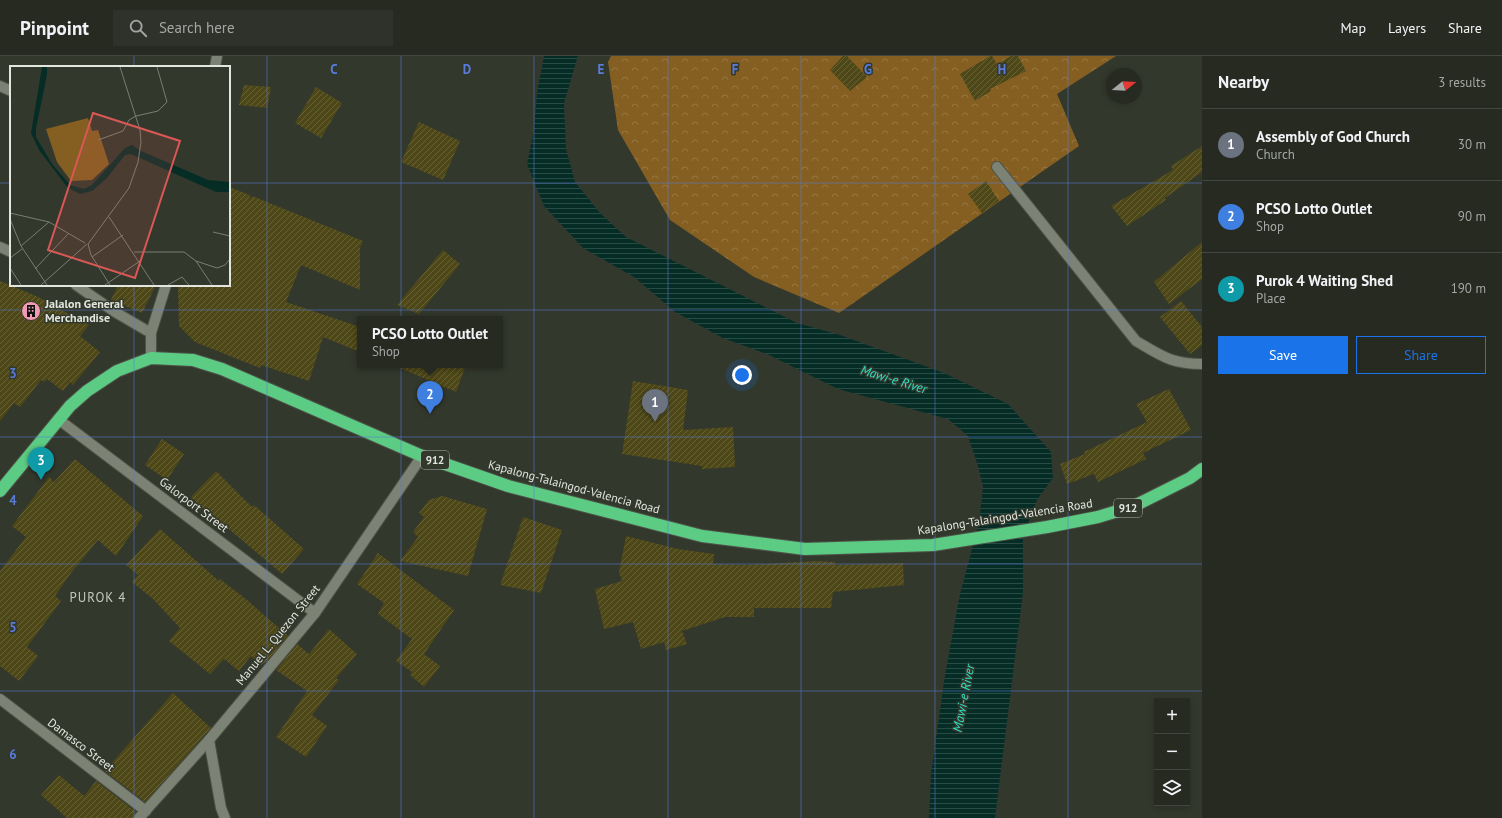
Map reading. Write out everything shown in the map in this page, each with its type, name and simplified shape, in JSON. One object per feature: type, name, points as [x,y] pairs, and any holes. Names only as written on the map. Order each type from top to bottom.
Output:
[{"type":"highway","name":"Kapalong-Talaingod-Valencia Road","points":[[0,491],[58,418],[87,390],[117,371],[151,358],[193,360],[222,369],[422,456],[508,486],[702,536],[805,549],[933,545],[1047,527],[1098,517],[1134,506],[1190,478],[1202,469]]},
{"type":"street","points":[[215,66],[217,56]]},
{"type":"street","points":[[0,86],[10,91]]},
{"type":"street","points":[[997,167],[1136,341],[1165,359],[1184,364],[1202,364]]},
{"type":"street","points":[[0,247],[10,252]]},
{"type":"street","points":[[77,286],[115,312],[150,333]]},
{"type":"street","points":[[151,358],[150,333],[166,286]]},
{"type":"street","name":"Galorport Street","points":[[58,418],[315,613]]},
{"type":"street","name":"Manuel L. Quezon Street","points":[[142,814],[209,740],[315,613],[422,456]]},
{"type":"street","name":"Damasco Street","points":[[0,699],[142,814]]},
{"type":"street","points":[[209,740],[225,818]]},
{"type":"green space","points":[[611,56],[1116,56],[1057,94],[1079,146],[839,313],[754,277],[670,220],[618,130],[608,62]]},
{"type":"water","name":"Mawi-e River","points":[[544,56],[578,56],[564,103],[566,149],[575,182],[600,213],[626,237],[797,323],[840,335],[944,373],[1008,404],[1051,452],[1053,478],[1037,500],[1023,537],[1023,593],[995,818],[929,818],[931,774],[945,675],[960,594],[979,523],[983,487],[968,436],[948,419],[838,389],[767,354],[723,338],[675,312],[634,277],[583,248],[544,206],[527,164],[534,130],[537,93]]},
{"type":"building","points":[[843,56],[847,56],[867,77],[850,91],[830,70]]},
{"type":"building","points":[[992,56],[997,64],[1011,56],[1018,56],[1026,71],[990,89],[991,91],[975,101],[960,74]]},
{"type":"building","points":[[244,85],[271,87],[267,108],[239,105]]},
{"type":"building","points":[[316,87],[342,103],[321,138],[295,123]]},
{"type":"building","points":[[419,122],[460,141],[443,180],[401,162]]},
{"type":"building","points":[[1202,146],[1202,172],[1165,198],[1166,200],[1127,226],[1111,206],[1173,170],[1171,166]]},
{"type":"building","points":[[986,181],[999,201],[982,213],[968,194]]},
{"type":"building","points":[[230,187],[250,195],[249,201],[252,196],[363,241],[360,248],[360,290],[301,265],[286,302],[357,326],[357,351],[323,337],[309,381],[261,365],[260,368],[195,342],[179,326],[178,286],[230,286]]},
{"type":"building","points":[[1202,242],[1202,279],[1169,304],[1154,282]]},
{"type":"building","points":[[443,250],[460,264],[419,314],[397,305]]},
{"type":"building","points":[[0,281],[36,296],[89,325],[80,336],[100,352],[73,385],[70,382],[63,391],[47,379],[44,382],[41,380],[20,407],[14,403],[0,421]]},
{"type":"building","points":[[118,286],[156,286],[142,313],[111,300]]},
{"type":"building","points":[[1181,301],[1202,327],[1202,345],[1190,354],[1160,317]]},
{"type":"building","points":[[400,368],[465,368],[456,392]]},
{"type":"building","points":[[633,381],[688,390],[683,430],[733,427],[735,467],[702,469],[702,466],[622,454]]},
{"type":"building","points":[[1169,389],[1191,430],[1143,453],[1146,459],[1098,482],[1094,474],[1067,484],[1060,464],[1085,454],[1084,452],[1147,422],[1136,404]]},
{"type":"building","points":[[162,439],[184,454],[167,480],[145,465]]},
{"type":"building","points":[[75,459],[143,516],[116,556],[98,540],[71,573],[55,596],[61,601],[27,647],[38,656],[19,681],[0,666],[0,571],[26,537],[12,526],[49,477],[54,482]]},
{"type":"building","points":[[216,471],[252,507],[254,505],[304,549],[282,574],[217,519],[216,521],[191,497]]},
{"type":"building","points":[[442,496],[487,509],[468,576],[400,561],[418,537],[413,532],[424,517],[419,513],[429,500]]},
{"type":"building","points":[[523,517],[562,530],[541,593],[500,585]]},
{"type":"building","points":[[160,529],[219,581],[220,579],[247,600],[288,636],[266,662],[261,665],[251,656],[239,671],[224,659],[210,674],[169,641],[180,628],[153,599],[132,582],[138,575],[126,565]]},
{"type":"building","points":[[626,536],[678,549],[714,554],[713,564],[748,565],[815,561],[835,562],[835,565],[903,563],[904,585],[833,592],[831,608],[754,608],[754,617],[725,617],[682,631],[687,644],[666,650],[664,642],[641,649],[633,622],[604,629],[595,589],[622,581],[619,572]]},
{"type":"building","points":[[378,553],[454,610],[424,654],[440,666],[424,687],[410,675],[412,672],[396,661],[412,639],[378,614],[384,603],[357,584]]},
{"type":"building","points":[[329,629],[357,654],[336,678],[339,680],[312,715],[327,726],[306,757],[276,737],[307,691],[276,670],[297,644],[309,654]]},
{"type":"building","points":[[173,693],[211,728],[145,802],[105,771]]},
{"type":"building","points":[[59,775],[84,796],[96,781],[136,812],[133,818],[67,818],[41,795]]},
{"type":"place","name":"Jalalon General Merchandise","points":[[31,311]]},
{"type":"place","name":"PCSO Lotto Outlet","points":[[430,414]]},
{"type":"place","name":"Assembly of God Church","points":[[655,422]]},
{"type":"place","name":"Purok 4 Waiting Shed","points":[[41,480]]},
{"type":"district","name":"PUROK 4","points":[[98,597]]}]
